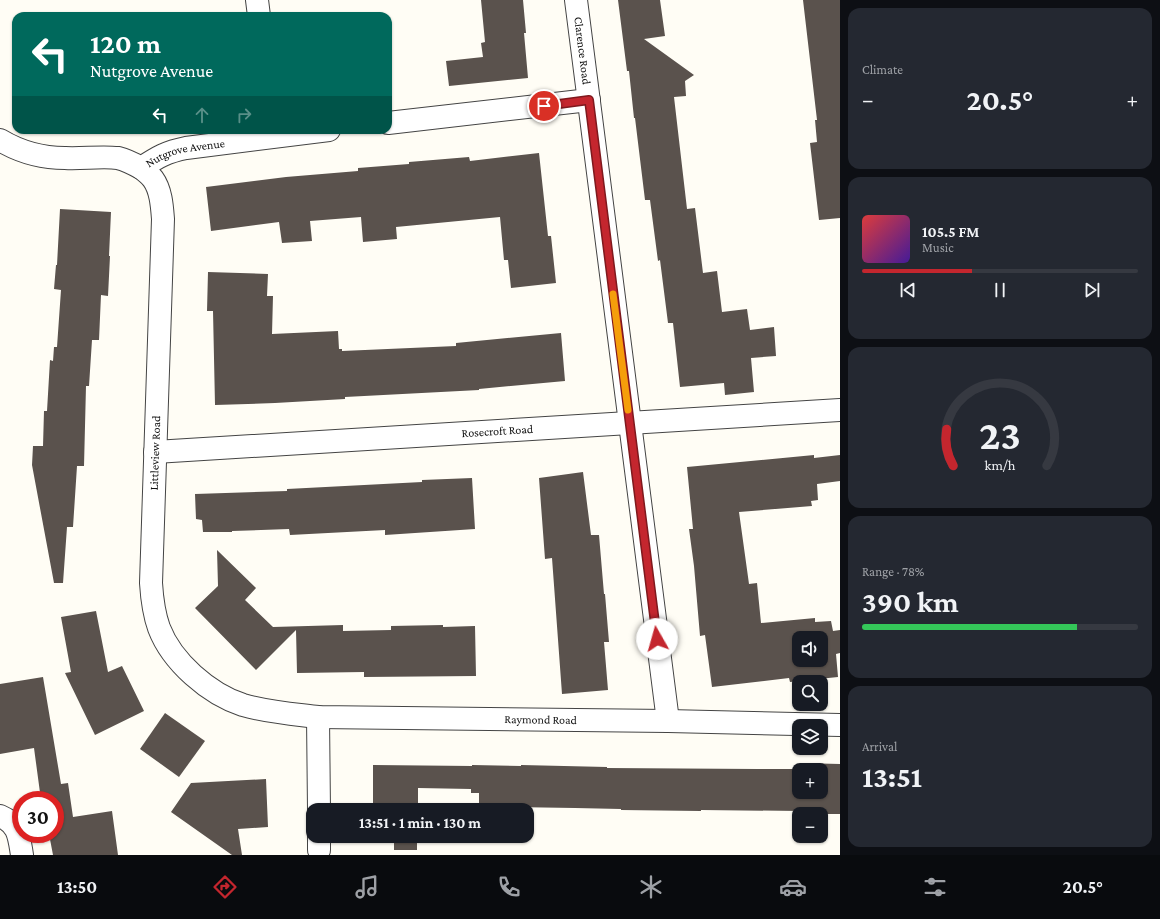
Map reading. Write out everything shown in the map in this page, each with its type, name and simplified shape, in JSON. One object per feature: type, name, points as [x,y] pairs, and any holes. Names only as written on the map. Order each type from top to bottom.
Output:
[{"type":"street","points":[[257,0],[258,12]]},
{"type":"street","name":"Clarence Road","points":[[576,0],[668,721]]},
{"type":"street","points":[[392,123],[589,100]]},
{"type":"street","name":"Nutgrove Avenue","points":[[0,140],[27,153],[46,157],[118,158],[131,162],[141,168],[159,156],[171,151],[268,134]]},
{"type":"street","name":"Littleview Road","points":[[141,168],[153,179],[159,192],[163,219],[151,583],[152,601],[160,630],[174,655],[196,678],[210,689],[242,705]]},
{"type":"street","name":"Rosecroft Road","points":[[155,452],[840,410]]},
{"type":"street","name":"Raymond Road","points":[[242,705],[265,710],[318,717],[668,721],[840,725]]},
{"type":"street","points":[[318,717],[319,803]]},
{"type":"street","points":[[0,816],[11,821],[15,828],[22,855]]},
{"type":"building","points":[[481,0],[523,0],[528,78],[449,86],[446,61],[483,57],[481,43],[485,42]]},
{"type":"building","points":[[618,0],[660,0],[665,36],[644,39],[694,75],[685,81],[686,96],[674,97],[687,209],[695,208],[703,273],[717,271],[722,312],[747,309],[750,330],[774,327],[776,356],[751,358],[754,392],[725,395],[724,383],[680,387],[673,323],[668,323],[660,260],[658,261],[650,200],[645,200],[629,71],[627,71]]},
{"type":"building","points":[[803,0],[840,0],[840,218],[819,220],[810,143],[817,142],[815,120],[817,120]]},
{"type":"building","points":[[539,153],[548,236],[551,236],[556,283],[511,288],[508,260],[504,260],[500,217],[396,227],[397,239],[363,242],[361,217],[310,221],[312,241],[282,243],[279,222],[211,231],[206,187],[286,177],[358,171],[358,168],[409,164],[409,162],[469,157],[470,161]]},
{"type":"building","points":[[60,209],[111,212],[108,296],[101,295],[99,340],[92,340],[89,386],[86,386],[84,466],[77,466],[73,527],[67,527],[63,583],[54,583],[32,465],[33,446],[43,446],[44,411],[47,411],[50,360],[53,361],[54,347],[57,347],[61,290],[54,289]]},
{"type":"building","points":[[208,272],[268,274],[267,296],[273,296],[272,334],[338,331],[339,349],[342,349],[342,351],[456,346],[456,343],[561,333],[565,381],[479,390],[345,397],[345,399],[275,403],[215,405],[213,311],[207,311]]},
{"type":"building","points":[[814,455],[814,458],[840,455],[840,481],[817,484],[818,500],[811,501],[812,506],[739,512],[749,584],[757,583],[761,623],[815,618],[815,622],[831,621],[833,631],[840,630],[840,653],[836,654],[838,677],[828,678],[828,675],[792,675],[792,682],[790,682],[789,678],[712,687],[705,635],[700,636],[689,529],[693,529],[687,467]]},
{"type":"building","points":[[583,472],[591,535],[599,535],[609,642],[604,642],[608,690],[562,694],[552,558],[545,559],[539,478]]},
{"type":"building","points":[[472,478],[475,529],[385,535],[385,530],[290,535],[289,529],[203,532],[202,520],[196,519],[195,494],[287,491],[287,489]]},
{"type":"building","points":[[217,550],[256,588],[245,600],[273,627],[343,625],[343,631],[391,630],[391,626],[475,626],[476,676],[364,677],[364,672],[297,673],[296,630],[256,670],[195,608],[218,586]]},
{"type":"building","points":[[96,611],[108,672],[122,666],[144,711],[95,735],[65,673],[71,672],[61,617]]},
{"type":"building","points":[[43,677],[61,784],[68,783],[73,817],[112,811],[118,855],[53,855],[51,843],[64,843],[64,791],[40,791],[34,748],[0,754],[0,684]]},
{"type":"building","points":[[165,713],[205,741],[179,777],[140,749]]},
{"type":"building","points":[[828,764],[840,764],[840,814],[828,814],[828,807],[792,807],[792,811],[621,810],[534,807],[534,803],[479,803],[479,793],[471,793],[471,789],[418,788],[418,803],[373,803],[373,765],[521,765],[607,768],[792,769],[792,799],[828,799]]},
{"type":"building","points":[[266,779],[268,827],[238,829],[242,855],[232,855],[171,812],[191,783]]},
{"type":"building","points":[[394,843],[417,843],[417,850],[394,850]]},
{"type":"slow traffic","points":[[613,294],[628,410]]},
{"type":"route","points":[[544,106],[589,100],[657,639]]}]
